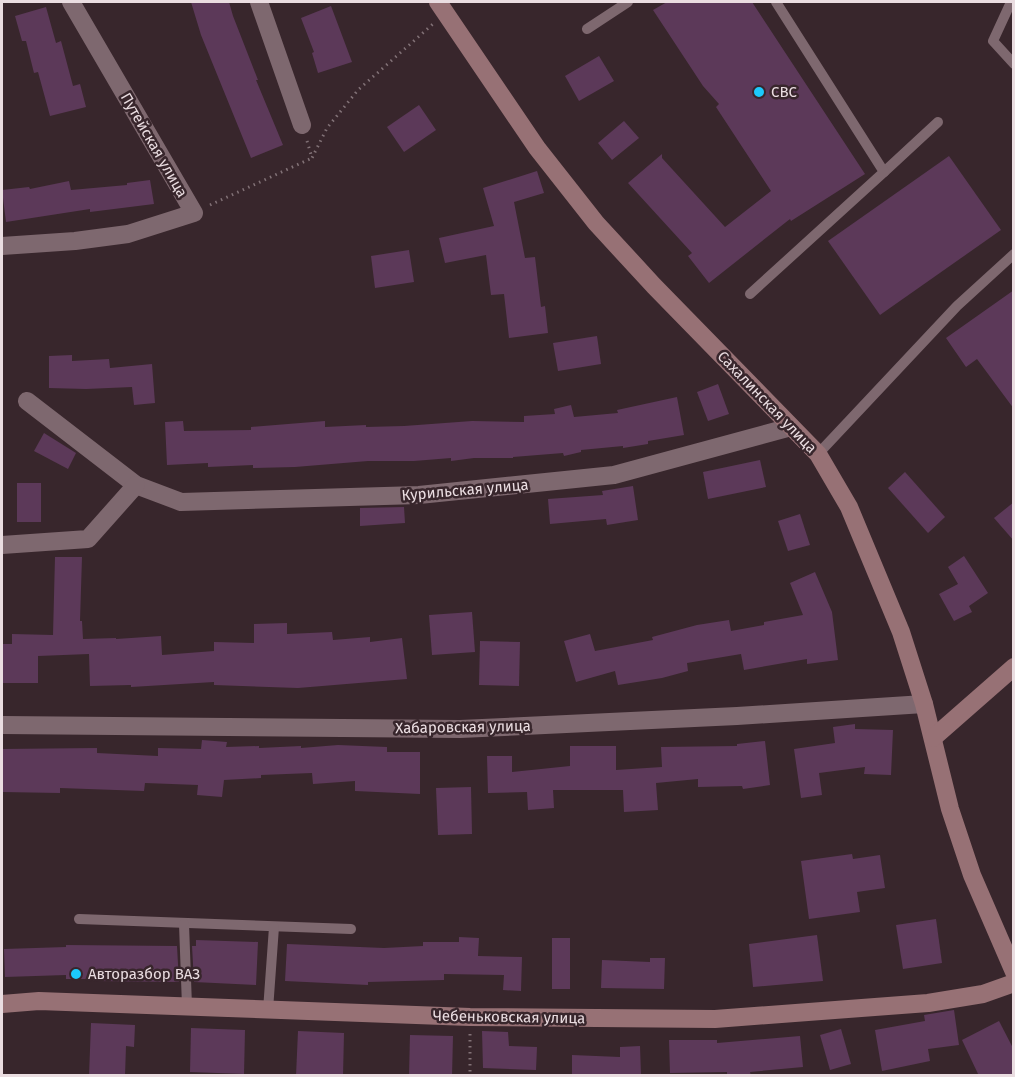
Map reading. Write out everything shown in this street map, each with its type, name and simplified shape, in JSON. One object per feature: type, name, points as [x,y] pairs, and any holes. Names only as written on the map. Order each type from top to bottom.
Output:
[{"type":"street","name":"Путейская улица","points":[[2,246],[75,241],[128,234],[194,213],[71,2]]},
{"type":"street","points":[[259,2],[302,125]]},
{"type":"street","name":"Сахалинская улица","points":[[441,7],[537,148],[596,223],[654,286],[818,454],[849,507],[901,632],[924,704],[950,809],[972,875],[1014,972]]},
{"type":"street","name":"Курильская улица","points":[[27,400],[136,485],[182,502],[419,495],[614,475],[790,427]]},
{"type":"street","points":[[2,545],[88,539],[136,485]]},
{"type":"street","points":[[933,738],[1014,667]]},
{"type":"street","name":"Хабаровская улица","points":[[2,725],[460,729],[737,716],[924,704]]},
{"type":"street","name":"Чебеньковская улица","points":[[2,1004],[39,1001],[470,1017],[715,1019],[927,1003],[983,994],[1014,983]]},
{"type":"lane","points":[[587,29],[628,2]]},
{"type":"lane","points":[[776,2],[884,172]]},
{"type":"lane","points":[[1011,2],[993,40],[1014,64]]},
{"type":"lane","points":[[750,294],[938,122]]},
{"type":"lane","points":[[818,454],[957,306],[1014,254]]},
{"type":"lane","points":[[80,920],[351,928]]},
{"type":"lane","points":[[184,924],[187,1006]]},
{"type":"lane","points":[[267,1010],[274,927]]},
{"type":"path","points":[[194,213],[312,158],[327,128],[358,90],[441,7]]},
{"type":"path","points":[[302,125],[312,158]]},
{"type":"path","points":[[470,1017],[470,1076]]},
{"type":"building","points":[[191,2],[229,2],[258,80],[256,80],[283,145],[251,158],[201,35]]},
{"type":"building","name":"СВС","points":[[667,2],[752,2],[865,174],[791,221],[790,219],[709,283],[688,256],[692,253],[628,183],[662,154],[662,158],[725,227],[771,191],[716,107],[719,104],[703,86],[653,10]]},
{"type":"building","points":[[331,6],[352,62],[318,73],[312,53],[314,52],[301,18]]},
{"type":"building","points":[[46,7],[56,43],[61,41],[73,86],[80,84],[86,107],[50,116],[38,72],[34,73],[26,41],[22,41],[15,16]]},
{"type":"building","points":[[599,56],[614,81],[579,101],[565,76]]},
{"type":"building","points":[[419,105],[436,130],[404,152],[387,127]]},
{"type":"building","points":[[624,121],[639,138],[612,160],[598,143]]},
{"type":"building","points":[[949,156],[1001,230],[880,315],[828,241]]},
{"type":"building","points":[[537,171],[544,193],[514,202],[525,258],[535,257],[541,307],[545,306],[548,333],[509,338],[504,294],[491,295],[486,255],[445,263],[439,238],[494,226],[483,188]]},
{"type":"building","points":[[150,180],[154,204],[90,212],[90,209],[6,222],[2,190],[29,187],[30,189],[69,181],[71,190],[127,185],[127,183]]},
{"type":"building","points":[[409,250],[414,282],[375,288],[371,256]]},
{"type":"building","points":[[1014,290],[1014,409],[977,359],[966,367],[946,338]]},
{"type":"building","points":[[597,336],[601,364],[558,371],[553,343]]},
{"type":"building","points":[[72,355],[72,361],[109,359],[110,368],[152,364],[155,403],[134,405],[132,387],[49,388],[49,356]]},
{"type":"building","points":[[718,384],[729,414],[708,421],[697,392]]},
{"type":"building","points":[[677,397],[684,435],[623,448],[623,446],[581,450],[581,452],[564,456],[563,453],[451,461],[451,458],[253,468],[253,465],[208,467],[208,463],[167,465],[165,422],[183,421],[184,431],[251,430],[251,427],[325,421],[325,427],[404,426],[472,421],[524,422],[524,416],[555,414],[554,409],[571,405],[574,417],[618,413],[617,410]]},
{"type":"building","points":[[44,433],[76,453],[68,469],[34,451]]},
{"type":"building","points":[[760,460],[766,487],[708,499],[703,472]]},
{"type":"building","points":[[905,472],[945,517],[928,533],[888,488]]},
{"type":"building","points":[[17,483],[41,483],[41,522],[17,522]]},
{"type":"building","points":[[633,486],[638,520],[607,525],[606,519],[550,524],[548,499],[603,495],[602,491]]},
{"type":"building","points":[[1014,502],[1014,541],[994,518]]},
{"type":"building","points":[[404,507],[405,523],[360,526],[360,508]]},
{"type":"building","points":[[800,514],[810,545],[788,551],[778,521]]},
{"type":"building","points":[[964,556],[988,593],[969,606],[972,612],[954,621],[939,594],[958,584],[948,567]]},
{"type":"building","points":[[55,557],[82,557],[80,621],[82,621],[83,639],[161,636],[162,655],[214,651],[214,642],[254,643],[254,624],[287,623],[287,634],[332,632],[333,640],[370,637],[370,642],[402,638],[407,679],[298,688],[214,685],[214,682],[131,687],[131,685],[90,686],[89,654],[38,656],[38,683],[2,683],[2,644],[12,644],[12,634],[53,635]]},
{"type":"building","points":[[815,572],[832,612],[838,660],[807,664],[807,659],[744,670],[741,654],[687,663],[688,671],[662,678],[618,685],[615,671],[576,682],[564,641],[590,634],[595,651],[653,640],[652,637],[697,625],[729,620],[731,631],[803,615],[790,583]]},
{"type":"building","points":[[472,612],[475,652],[432,655],[429,615]]},
{"type":"building","points":[[480,641],[520,642],[519,686],[479,685]]},
{"type":"building","points":[[855,724],[855,729],[893,730],[891,775],[864,774],[865,767],[819,773],[822,795],[801,798],[794,749],[835,743],[833,727]]},
{"type":"building","points":[[202,740],[227,742],[226,747],[301,746],[301,748],[338,745],[387,747],[387,752],[420,752],[420,794],[355,791],[355,781],[313,784],[312,773],[261,775],[261,778],[224,780],[222,797],[197,795],[198,785],[145,783],[144,791],[60,788],[60,793],[2,792],[2,749],[97,748],[97,753],[158,756],[158,748],[201,749]]},
{"type":"building","points":[[765,741],[770,785],[743,789],[742,786],[698,787],[698,779],[656,783],[658,810],[624,812],[623,790],[553,790],[554,808],[528,810],[527,792],[488,793],[487,756],[512,756],[512,772],[570,766],[570,746],[616,746],[616,770],[662,767],[661,747],[737,746],[737,744]]},
{"type":"building","points":[[471,787],[472,834],[438,835],[436,788]]},
{"type":"building","points":[[852,854],[853,859],[880,855],[885,888],[857,892],[860,912],[809,919],[801,861]]},
{"type":"building","points":[[936,919],[942,963],[903,969],[896,925]]},
{"type":"building","points":[[817,935],[823,981],[753,987],[749,944]]},
{"type":"building","points":[[459,937],[479,938],[478,956],[522,957],[521,991],[503,990],[504,975],[444,974],[444,980],[368,982],[368,985],[285,981],[287,944],[384,948],[423,946],[423,942],[459,942]]},
{"type":"building","points":[[552,938],[570,938],[570,989],[552,989]]},
{"type":"building","points":[[196,940],[258,942],[256,985],[194,982],[192,946],[196,946]]},
{"type":"building","points":[[66,945],[177,946],[179,982],[93,981],[93,979],[66,979],[66,975],[5,977],[4,949],[66,947]]},
{"type":"building","points":[[650,958],[665,958],[664,989],[601,988],[602,960],[650,962]]},
{"type":"building","points":[[954,1010],[959,1045],[928,1049],[930,1061],[882,1071],[875,1030],[925,1021],[924,1015]]},
{"type":"building","points":[[999,1021],[1014,1050],[1014,1076],[979,1076],[962,1040]]},
{"type":"building","points":[[91,1023],[135,1025],[134,1047],[126,1046],[125,1076],[89,1076]]},
{"type":"building","points":[[191,1028],[245,1030],[244,1074],[190,1072]]},
{"type":"building","points":[[841,1029],[851,1064],[830,1070],[820,1035]]},
{"type":"building","points":[[298,1031],[344,1033],[343,1076],[296,1076]]},
{"type":"building","points":[[482,1031],[508,1032],[509,1046],[537,1047],[536,1070],[483,1068]]},
{"type":"building","points":[[410,1035],[453,1036],[452,1076],[409,1076]]},
{"type":"building","points":[[800,1036],[803,1067],[750,1072],[751,1076],[727,1076],[727,1072],[670,1073],[669,1040],[717,1040],[717,1043]]},
{"type":"building","points":[[640,1046],[641,1075],[572,1076],[572,1055],[620,1057],[620,1047]]},
{"type":"place","name":"СВС","points":[[759,92]]},
{"type":"place","name":"Авторазбор ВАЗ","points":[[76,974]]}]
